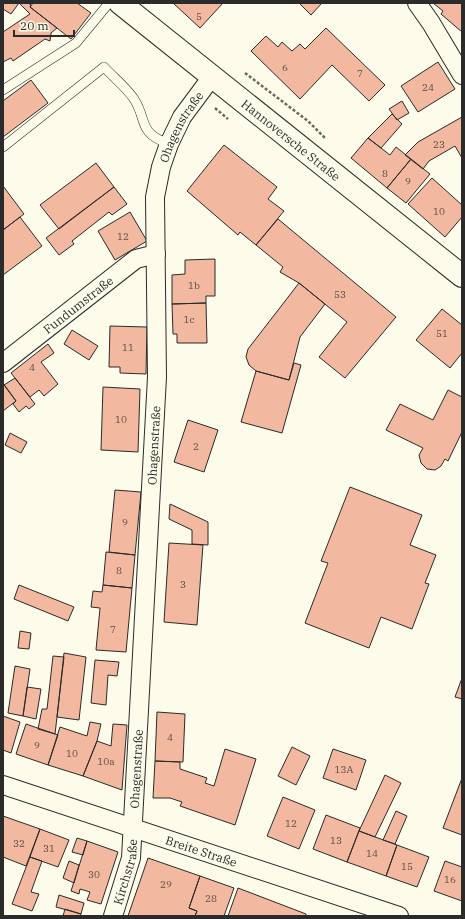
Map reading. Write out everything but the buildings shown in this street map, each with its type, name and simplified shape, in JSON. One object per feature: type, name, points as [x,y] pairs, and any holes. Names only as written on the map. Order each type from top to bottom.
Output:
[{"type":"main road","name":"Hannoversche Straße","points":[[120,3],[212,78],[462,276]]},
{"type":"street","points":[[417,3],[462,73]]},
{"type":"street","name":"Ohagenstraße","points":[[132,827],[158,377],[155,197],[161,167],[169,144],[182,117],[212,78]]},
{"type":"street","name":"Fundumstraße","points":[[3,363],[136,259],[156,254]]},
{"type":"street","name":"Breite Straße","points":[[3,785],[399,916]]},
{"type":"street","name":"Kirchstraße","points":[[113,916],[131,858],[132,827]]},
{"type":"lane","points":[[3,90],[76,43],[109,3]]},
{"type":"lane","points":[[3,147],[104,67],[134,100],[144,124],[154,138],[169,144]]}]
